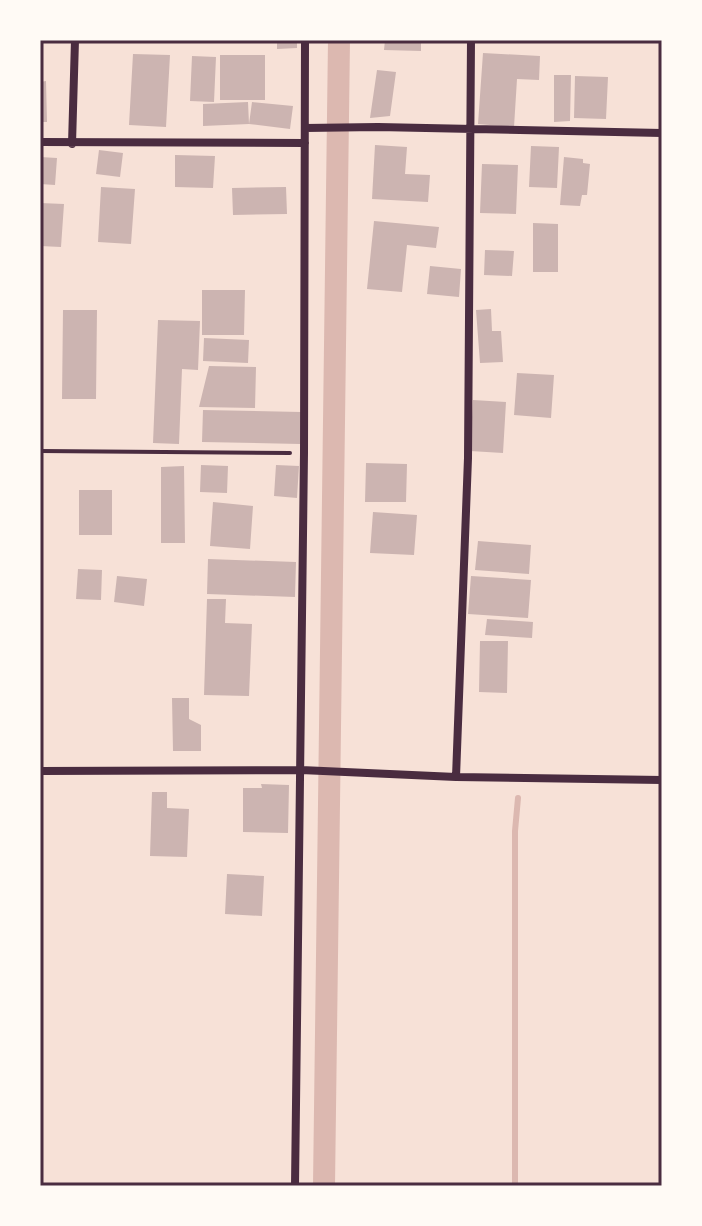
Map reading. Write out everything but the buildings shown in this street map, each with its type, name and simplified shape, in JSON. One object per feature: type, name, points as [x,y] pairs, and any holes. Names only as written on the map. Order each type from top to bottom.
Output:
[{"type":"street","points":[[72,144],[75,40]]},
{"type":"street","points":[[295,1186],[304,770],[305,40]]},
{"type":"street","points":[[456,777],[468,458],[471,40]]},
{"type":"street","points":[[305,128],[662,133]]},
{"type":"street","points":[[40,142],[305,143]]},
{"type":"street","points":[[40,771],[304,770],[456,777],[662,780]]},
{"type":"path","points":[[40,451],[304,453]]},
{"type":"waterway","points":[[324,1186],[339,40]]},
{"type":"waterway","points":[[515,1186],[515,831],[518,798]]}]
